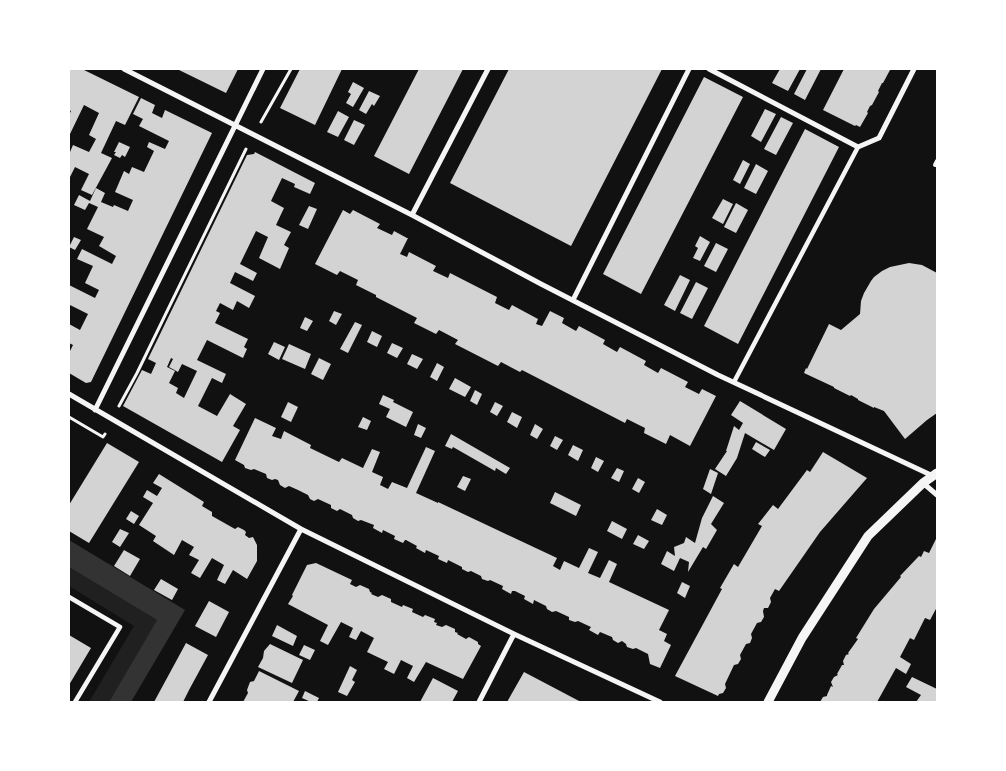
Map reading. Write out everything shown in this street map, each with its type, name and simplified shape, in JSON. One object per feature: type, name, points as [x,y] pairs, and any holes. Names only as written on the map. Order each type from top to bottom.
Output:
[{"type":"street","points":[[124,69],[412,215],[718,375],[935,474],[923,483],[868,536],[802,638],[768,702]]},
{"type":"street","points":[[95,410],[263,69]]},
{"type":"street","points":[[412,215],[488,69]]},
{"type":"street","points":[[573,300],[689,69]]},
{"type":"street","points":[[709,69],[858,147]]},
{"type":"street","points":[[734,382],[858,147],[878,138],[914,69]]},
{"type":"street","points":[[69,394],[301,529],[514,634],[660,702]]},
{"type":"street","points":[[923,483],[937,496]]},
{"type":"street","points":[[209,702],[301,529]]},
{"type":"street","points":[[69,596],[120,627],[75,702]]},
{"type":"street","points":[[478,702],[514,634]]},
{"type":"path","points":[[69,417],[103,438],[254,135],[291,69]]},
{"type":"shaded area","points":[[69,540],[185,610],[131,702],[109,702],[157,620],[69,567]]},
{"type":"shaded area","points":[[69,567],[157,620],[109,702],[89,702],[134,626],[69,586]]},
{"type":"building","points":[[69,69],[82,69],[139,97],[125,125],[116,121],[101,153],[112,158],[92,195],[81,190],[89,174],[75,167],[69,179],[69,152],[73,145],[89,152],[96,139],[89,135],[99,113],[84,105],[69,134],[69,115],[71,111],[69,110]]},
{"type":"building","points":[[177,69],[238,69],[226,93]]},
{"type":"building","points":[[300,69],[342,69],[315,125],[280,108]]},
{"type":"building","points":[[419,69],[463,69],[409,174],[374,156]]},
{"type":"building","points":[[509,69],[662,69],[571,246],[450,183]]},
{"type":"building","points":[[780,69],[800,69],[788,91],[772,83]]},
{"type":"building","points":[[807,69],[821,69],[805,100],[794,94]]},
{"type":"building","points":[[844,69],[890,70],[860,127],[823,110]]},
{"type":"building","points":[[704,77],[743,97],[641,294],[603,274]]},
{"type":"building","points":[[353,82],[364,88],[353,107],[346,103],[351,94],[348,92]]},
{"type":"building","points":[[369,91],[380,96],[366,114],[359,110]]},
{"type":"building","points":[[141,98],[155,105],[152,113],[162,118],[165,110],[212,133],[91,382],[86,383],[69,373],[69,350],[73,345],[69,343],[69,324],[80,330],[88,314],[70,305],[69,285],[95,298],[99,290],[85,283],[93,266],[77,259],[82,249],[112,264],[116,256],[99,246],[104,237],[87,229],[98,207],[89,203],[85,210],[74,205],[79,195],[90,201],[96,188],[105,193],[101,202],[128,211],[133,200],[115,192],[124,171],[129,174],[132,167],[144,172],[154,151],[147,147],[149,142],[165,149],[169,141],[139,126],[143,119],[133,114]]},
{"type":"building","points":[[765,109],[776,114],[761,142],[751,136]]},
{"type":"building","points":[[338,111],[349,117],[338,137],[327,132]]},
{"type":"building","points":[[781,117],[793,123],[776,155],[764,149]]},
{"type":"building","points":[[354,120],[365,125],[354,145],[344,140]]},
{"type":"building","points":[[805,129],[839,147],[738,344],[704,326]]},
{"type":"building","points":[[119,142],[130,147],[125,157],[122,155],[120,158],[114,155]]},
{"type":"building","points":[[255,152],[315,183],[310,194],[294,187],[295,184],[282,178],[271,201],[284,208],[276,225],[291,232],[284,245],[289,248],[280,269],[259,258],[268,237],[256,231],[240,264],[257,273],[253,281],[235,272],[230,283],[255,296],[249,308],[237,301],[233,310],[220,303],[216,311],[220,313],[215,323],[248,339],[244,347],[247,349],[243,358],[207,340],[197,360],[226,374],[222,383],[212,378],[198,406],[217,416],[230,394],[246,404],[233,426],[240,430],[222,462],[123,406],[142,370],[151,374],[156,363],[148,359],[247,155],[254,154]],"holes":[[[171,358],[173,359],[169,367],[178,372],[182,364],[197,371],[184,398],[176,393],[178,388],[169,383],[175,371],[167,367]]]},
{"type":"building","points":[[743,160],[750,164],[740,184],[733,180]]},
{"type":"building","points":[[756,164],[768,171],[756,194],[744,188]]},
{"type":"building","points":[[723,199],[733,204],[723,224],[712,218]]},
{"type":"building","points":[[736,203],[748,210],[736,233],[724,227]]},
{"type":"building","points":[[309,206],[317,209],[308,229],[299,225]]},
{"type":"building","points":[[343,210],[350,214],[353,210],[380,224],[377,228],[392,235],[394,231],[408,238],[400,254],[407,257],[409,252],[436,266],[433,271],[448,278],[450,273],[497,297],[495,303],[509,310],[512,305],[538,319],[536,324],[542,326],[550,311],[564,318],[562,323],[576,331],[579,326],[605,340],[603,344],[617,352],[620,347],[646,361],[644,365],[658,373],[661,368],[688,382],[685,387],[699,394],[702,389],[716,396],[690,446],[670,435],[666,444],[644,433],[645,428],[627,419],[625,423],[522,370],[520,372],[501,362],[498,366],[455,344],[458,340],[439,330],[436,334],[414,323],[417,318],[356,285],[358,280],[340,271],[337,275],[315,264]]},
{"type":"building","points":[[700,236],[710,242],[700,261],[693,258],[698,248],[695,246]]},
{"type":"building","points":[[74,237],[81,240],[75,250],[69,247]]},
{"type":"building","points":[[716,243],[728,249],[716,272],[704,266]]},
{"type":"building","points":[[909,263],[922,265],[937,273],[937,413],[905,439],[884,411],[874,408],[804,373],[829,324],[841,330],[860,314],[864,293],[874,277],[890,267]]},
{"type":"building","points":[[680,275],[690,280],[675,311],[664,305]]},
{"type":"building","points":[[696,282],[708,288],[692,319],[680,313]]},
{"type":"building","points":[[334,311],[342,314],[336,325],[329,321]]},
{"type":"building","points":[[305,317],[313,321],[307,331],[300,328]]},
{"type":"building","points":[[355,322],[362,325],[348,353],[340,349]]},
{"type":"building","points":[[372,331],[382,336],[377,347],[367,342]]},
{"type":"building","points":[[274,342],[285,347],[279,360],[268,354]]},
{"type":"building","points":[[392,343],[403,348],[397,358],[387,353]]},
{"type":"building","points":[[289,344],[311,354],[305,369],[282,359]]},
{"type":"building","points":[[412,354],[423,359],[417,369],[407,364]]},
{"type":"building","points":[[319,358],[331,364],[323,380],[311,374]]},
{"type":"building","points":[[437,363],[444,367],[437,381],[430,377]]},
{"type":"building","points":[[455,378],[471,387],[465,397],[449,389]]},
{"type":"building","points":[[475,390],[482,394],[477,405],[470,401]]},
{"type":"building","points":[[383,395],[413,412],[406,427],[386,417],[390,409],[379,404]]},
{"type":"building","points":[[740,401],[786,429],[774,450],[745,433],[737,458],[726,476],[715,469],[727,451],[734,426],[739,430],[743,423],[731,415]]},
{"type":"building","points":[[288,402],[298,407],[291,422],[281,417]]},
{"type":"building","points":[[495,402],[503,406],[497,416],[490,412]]},
{"type":"building","points":[[512,412],[522,417],[517,428],[507,422]]},
{"type":"building","points":[[363,417],[371,421],[367,430],[358,427]]},
{"type":"building","points":[[255,418],[276,428],[272,436],[281,439],[284,431],[311,445],[310,448],[339,462],[342,458],[363,468],[372,449],[380,452],[372,472],[383,477],[380,485],[388,489],[392,482],[407,488],[426,447],[435,451],[416,493],[557,558],[553,566],[560,570],[564,561],[579,568],[589,548],[598,552],[588,573],[600,578],[609,560],[617,564],[609,582],[669,610],[659,630],[667,634],[664,641],[671,645],[660,668],[650,664],[648,654],[636,648],[627,647],[622,641],[618,643],[612,637],[600,632],[598,635],[589,630],[591,627],[578,621],[569,620],[569,617],[556,611],[552,612],[546,606],[534,600],[533,604],[524,599],[525,596],[515,591],[512,591],[511,594],[502,589],[503,586],[490,580],[482,579],[481,576],[471,571],[468,572],[448,560],[447,563],[438,559],[439,556],[426,550],[425,553],[406,540],[403,543],[394,539],[395,536],[383,530],[382,533],[373,528],[374,525],[361,520],[358,521],[352,515],[340,509],[337,511],[331,508],[331,505],[318,499],[314,501],[308,495],[289,486],[285,488],[280,485],[278,480],[267,478],[266,474],[254,469],[245,468],[244,465],[235,460]]},
{"type":"building","points":[[418,424],[426,428],[421,438],[414,435]]},
{"type":"building","points":[[535,424],[543,429],[537,439],[530,435]]},
{"type":"building","points":[[451,434],[510,468],[506,474],[496,468],[495,471],[453,447],[452,449],[445,446]]},
{"type":"building","points":[[555,436],[563,440],[557,450],[550,446]]},
{"type":"building","points":[[756,442],[770,450],[765,457],[752,449]]},
{"type":"building","points":[[107,443],[139,462],[89,543],[69,531],[69,505]]},
{"type":"building","points":[[573,445],[583,450],[578,461],[568,455]]},
{"type":"building","points":[[823,452],[867,478],[820,532],[779,591],[775,589],[770,598],[771,602],[768,608],[764,608],[764,617],[761,622],[757,623],[751,634],[750,643],[746,644],[738,664],[734,665],[723,693],[718,696],[675,676],[722,589],[720,588],[734,564],[738,567],[762,526],[758,524],[773,505],[778,509],[807,470],[810,472]]},
{"type":"building","points":[[596,457],[604,461],[598,472],[591,468]]},
{"type":"building","points":[[617,468],[624,471],[619,482],[611,478]]},
{"type":"building","points":[[710,469],[718,473],[711,494],[703,489]]},
{"type":"building","points":[[159,474],[204,502],[202,506],[212,512],[212,516],[235,529],[238,527],[244,530],[246,532],[245,535],[249,538],[253,537],[257,545],[257,561],[247,579],[233,570],[225,584],[217,580],[224,565],[212,558],[200,578],[191,573],[199,560],[189,555],[194,547],[182,540],[174,555],[153,541],[156,536],[139,525],[153,503],[143,497],[147,490],[157,496],[162,488],[153,483]]},
{"type":"building","points":[[463,476],[471,479],[465,491],[457,487]]},
{"type":"building","points":[[638,478],[645,482],[639,493],[632,489]]},
{"type":"building","points":[[555,492],[581,505],[576,516],[550,503]]},
{"type":"building","points":[[713,496],[724,503],[711,524],[717,530],[706,549],[703,547],[688,572],[689,562],[680,558],[674,571],[661,564],[667,551],[675,556],[674,547],[684,543],[686,537],[695,543],[702,518]]},
{"type":"building","points":[[657,509],[667,515],[662,525],[651,520]]},
{"type":"building","points":[[131,511],[139,516],[134,524],[126,519]]},
{"type":"building","points":[[612,521],[627,529],[622,539],[607,531]]},
{"type":"building","points":[[120,529],[129,533],[120,547],[112,542]]},
{"type":"building","points":[[638,535],[649,541],[644,549],[633,544]]},
{"type":"building","points":[[937,537],[937,607],[930,620],[925,618],[914,640],[910,638],[900,657],[911,664],[906,674],[896,668],[877,702],[820,702],[823,697],[827,696],[831,686],[833,687],[831,682],[838,675],[842,665],[844,665],[843,661],[846,655],[849,654],[858,639],[856,638],[874,609],[900,576],[919,556],[921,557],[924,551],[929,553]]},
{"type":"building","points":[[124,550],[140,559],[130,576],[114,566]]},
{"type":"building","points":[[316,563],[352,580],[350,584],[356,587],[360,585],[369,589],[371,594],[378,597],[382,595],[391,599],[391,602],[413,609],[412,612],[423,617],[425,615],[435,619],[436,625],[442,627],[446,625],[455,629],[457,634],[466,639],[469,637],[478,642],[481,646],[463,679],[426,662],[414,682],[407,678],[413,666],[401,660],[394,674],[384,669],[388,662],[367,652],[374,638],[361,631],[356,640],[349,637],[353,628],[341,622],[328,645],[320,641],[328,625],[288,604],[307,565]]},
{"type":"building","points":[[161,579],[178,589],[172,600],[154,590]]},
{"type":"building","points":[[682,582],[690,586],[685,598],[677,593]]},
{"type":"building","points":[[209,601],[229,612],[216,637],[195,626]]},
{"type":"building","points":[[277,625],[297,636],[293,646],[272,636]]},
{"type":"building","points":[[69,635],[91,648],[69,685]]},
{"type":"building","points":[[186,643],[208,655],[183,702],[154,702]]},
{"type":"building","points":[[270,644],[303,660],[292,683],[258,667],[263,658],[264,651]]},
{"type":"building","points":[[304,645],[315,650],[310,660],[299,655]]},
{"type":"building","points":[[350,666],[357,670],[352,680],[355,682],[347,696],[338,692]]},
{"type":"building","points":[[259,671],[299,691],[293,702],[243,702],[248,693],[247,690],[250,682],[254,681]]},
{"type":"building","points":[[524,672],[581,702],[507,702]]},
{"type":"building","points":[[912,677],[937,689],[937,702],[916,702],[921,695],[906,687]]},
{"type":"building","points":[[433,678],[458,691],[452,702],[420,702]]},
{"type":"building","points":[[305,691],[319,698],[317,702],[311,702],[302,698]]}]
